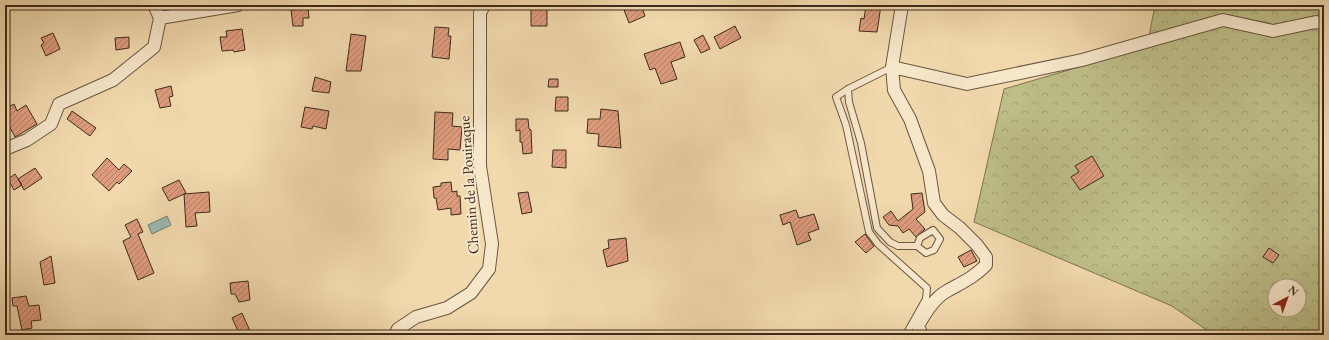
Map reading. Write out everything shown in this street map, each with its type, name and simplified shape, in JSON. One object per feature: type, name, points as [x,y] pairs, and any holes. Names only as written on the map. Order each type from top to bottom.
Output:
[{"type":"street","points":[[5,149],[27,140],[51,124],[59,104],[113,80],[154,47],[160,18],[154,5]]},
{"type":"street","points":[[160,18],[238,5]]},
{"type":"street","name":"Chemin de la Pouiraque","points":[[396,335],[398,330],[416,316],[447,308],[471,294],[489,269],[492,244],[480,166],[480,13],[484,5]]},
{"type":"street","points":[[902,5],[892,67],[894,90],[910,119],[929,171],[934,203],[943,215],[960,228],[986,257],[986,265],[976,276],[946,291],[924,315],[918,326],[922,335]]},
{"type":"street","points":[[892,67],[966,84],[1082,60],[1224,20],[1273,31],[1316,22],[1324,24]]},
{"type":"lane","points":[[892,67],[848,89],[836,97],[846,125],[869,232],[878,244],[927,288],[926,299],[908,331],[908,335]]},
{"type":"lane","points":[[848,89],[849,102],[861,143],[877,228],[885,238],[898,246],[917,246]]},
{"type":"green space","points":[[1155,5],[1324,5],[1324,335],[1214,335],[1172,306],[974,222],[1004,89],[1147,47]]},
{"type":"water","points":[[167,216],[171,225],[152,234],[148,225]]},
{"type":"building","points":[[531,5],[547,5],[547,26],[531,26]]},
{"type":"building","points":[[641,5],[645,16],[629,23],[624,10]]},
{"type":"building","points":[[866,5],[881,5],[877,32],[859,31],[861,18],[864,19]]},
{"type":"building","points":[[308,8],[309,18],[303,18],[303,26],[293,26],[291,10]]},
{"type":"building","points":[[735,26],[741,38],[720,49],[714,37]]},
{"type":"building","points":[[435,27],[449,28],[448,36],[451,36],[449,59],[432,57]]},
{"type":"building","points":[[242,29],[245,50],[234,52],[233,50],[222,51],[220,37],[227,37],[226,31]]},
{"type":"building","points":[[53,33],[60,49],[46,56],[41,45],[44,43],[41,38]]},
{"type":"building","points":[[351,34],[366,36],[361,71],[346,71]]},
{"type":"building","points":[[703,35],[710,49],[701,53],[694,40]]},
{"type":"building","points":[[129,37],[129,48],[116,50],[115,38]]},
{"type":"building","points":[[680,42],[685,57],[671,62],[677,79],[661,84],[655,68],[650,70],[644,54]]},
{"type":"building","points":[[315,77],[331,82],[329,93],[312,91]]},
{"type":"building","points":[[549,79],[558,79],[558,87],[548,87]]},
{"type":"building","points":[[171,86],[173,96],[169,97],[171,106],[160,108],[155,90]]},
{"type":"building","points":[[556,97],[568,97],[568,111],[555,111]]},
{"type":"building","points":[[14,104],[17,111],[26,105],[37,124],[15,137],[5,118],[5,109]]},
{"type":"building","points":[[305,107],[329,111],[326,129],[313,126],[312,129],[301,127]]},
{"type":"building","points":[[601,109],[618,111],[621,148],[598,146],[599,134],[587,133],[588,119],[600,119]]},
{"type":"building","points":[[72,111],[96,128],[90,136],[67,119]]},
{"type":"building","points":[[435,112],[453,113],[452,126],[462,127],[460,150],[448,149],[448,160],[433,159]]},
{"type":"building","points":[[516,119],[528,119],[529,129],[531,130],[532,153],[523,154],[522,142],[520,142],[520,130],[516,131]]},
{"type":"building","points":[[553,150],[566,150],[566,168],[552,167]]},
{"type":"building","points":[[1092,156],[1104,176],[1080,190],[1071,177],[1079,172],[1075,166]]},
{"type":"building","points":[[107,158],[119,170],[124,164],[132,171],[119,184],[117,182],[109,191],[92,175]]},
{"type":"building","points":[[35,168],[42,178],[24,190],[18,179]]},
{"type":"building","points":[[15,174],[22,185],[14,190],[8,179]]},
{"type":"building","points":[[179,180],[186,193],[169,201],[162,188]]},
{"type":"building","points":[[451,182],[452,192],[457,191],[457,196],[460,196],[461,214],[451,215],[451,208],[438,210],[436,198],[434,198],[433,187],[441,186],[441,183]]},
{"type":"building","points":[[209,192],[210,212],[195,213],[197,226],[186,227],[184,194]]},
{"type":"building","points":[[528,192],[532,212],[522,214],[518,193]]},
{"type":"building","points":[[922,193],[925,212],[916,219],[925,229],[916,237],[909,229],[903,233],[898,226],[889,225],[883,217],[891,211],[898,221],[913,209],[911,194]]},
{"type":"building","points":[[796,210],[799,218],[814,214],[819,229],[808,233],[811,240],[797,245],[790,222],[783,225],[780,215]]},
{"type":"building","points":[[137,219],[143,232],[138,234],[154,273],[138,280],[123,241],[131,237],[125,225]]},
{"type":"building","points":[[865,234],[874,246],[866,253],[855,242]]},
{"type":"building","points":[[626,238],[628,261],[607,267],[603,250],[609,248],[608,240]]},
{"type":"building","points":[[1269,248],[1279,255],[1273,263],[1263,257]]},
{"type":"building","points":[[971,250],[977,261],[964,267],[958,257]]},
{"type":"building","points":[[51,256],[55,283],[44,285],[40,262]]},
{"type":"building","points":[[248,281],[250,300],[239,302],[235,294],[231,294],[230,283]]},
{"type":"building","points":[[26,296],[29,306],[39,305],[41,320],[31,321],[32,328],[22,330],[17,306],[13,306],[12,298]]},
{"type":"building","points":[[242,313],[250,331],[240,335],[232,318]]}]
